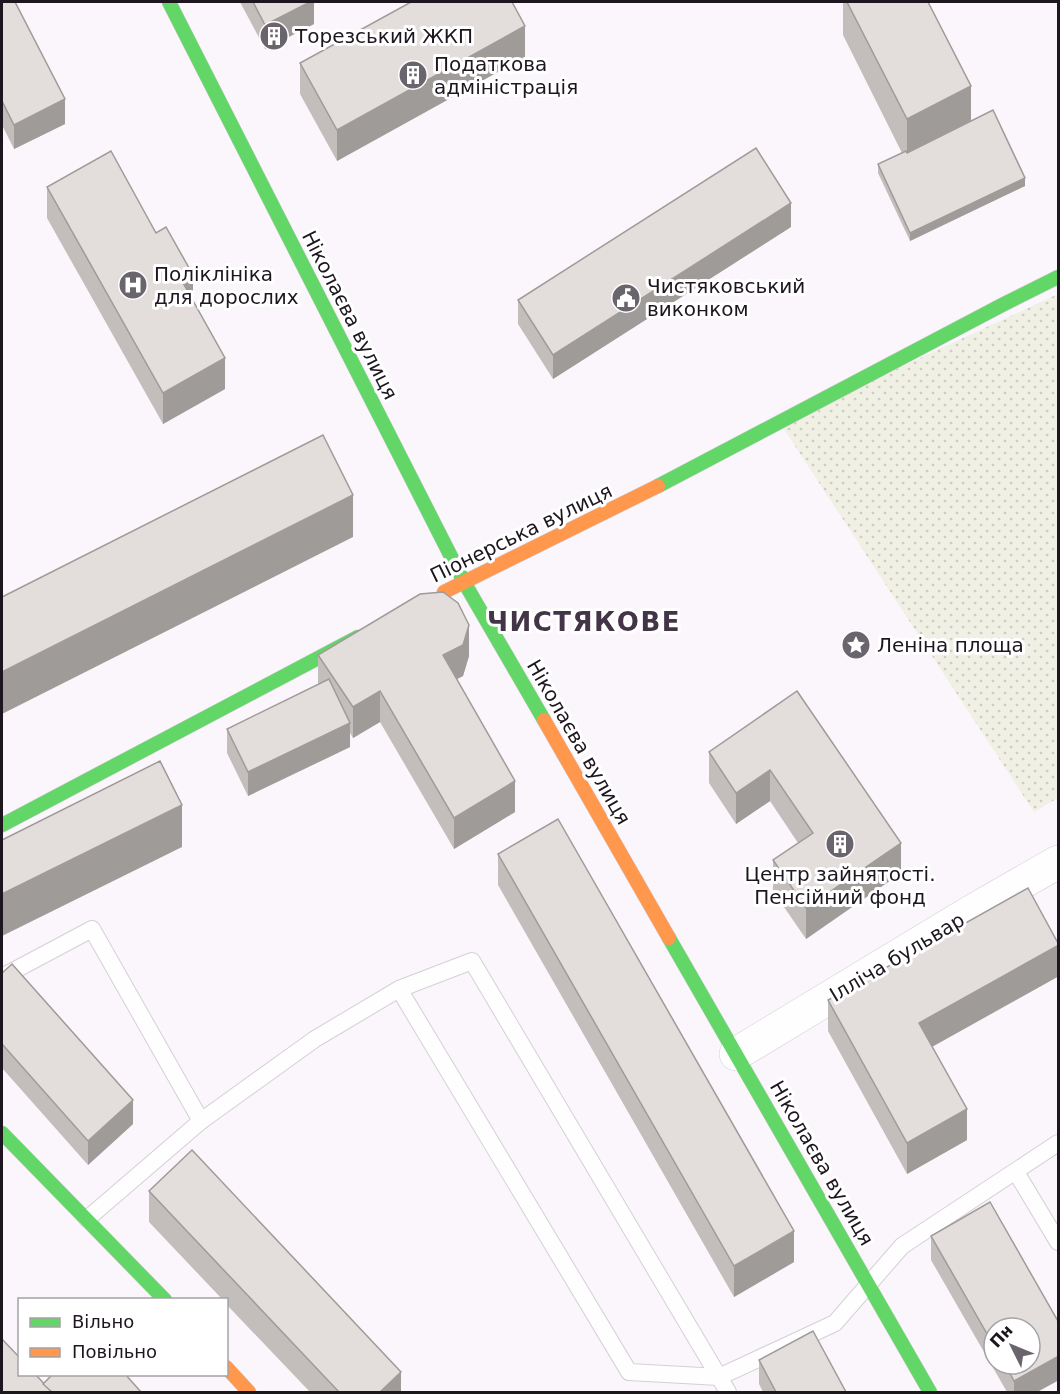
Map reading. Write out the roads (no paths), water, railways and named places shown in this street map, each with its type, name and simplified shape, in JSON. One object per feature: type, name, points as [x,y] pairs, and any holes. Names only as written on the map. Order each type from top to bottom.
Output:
[{"type":"street","name":"Ніколаєва вулиця","points":[[170,2],[464,582],[930,1392]]},
{"type":"street","name":"Піонерська вулиця","points":[[432,598],[675,478],[1059,277]]},
{"type":"street","points":[[2,825],[369,631]]},
{"type":"street","name":"Ілліча бульвар","points":[[736,1054],[969,913],[1059,862]]},
{"type":"street","points":[[2,1133],[164,1298]]},
{"type":"street","points":[[228,1369],[249,1392]]},
{"type":"lane","points":[[2,977],[92,929],[201,1121]]},
{"type":"lane","points":[[87,1219],[201,1121],[315,1039],[399,988],[472,961],[728,1392]]},
{"type":"lane","points":[[399,988],[629,1372],[719,1377],[835,1323],[902,1246],[1059,1143]]},
{"type":"lane","points":[[1016,1172],[1059,1242]]},
{"type":"place","name":"Торезський ЖКП","points":[[274,36]]},
{"type":"place","name":"Податкова адміністрація","points":[[413,75]]},
{"type":"place","name":"Поліклініка для дорослих","points":[[133,285]]},
{"type":"place","name":"Чистяковський виконком","points":[[626,298]]},
{"type":"place","name":"Леніна площа","points":[[856,645]]},
{"type":"place","name":"Центр зайнятості. Пенсійний фонд","points":[[840,844]]},
{"type":"district","name":"ЧИСТЯКОВЕ","points":[[584,622]]}]
